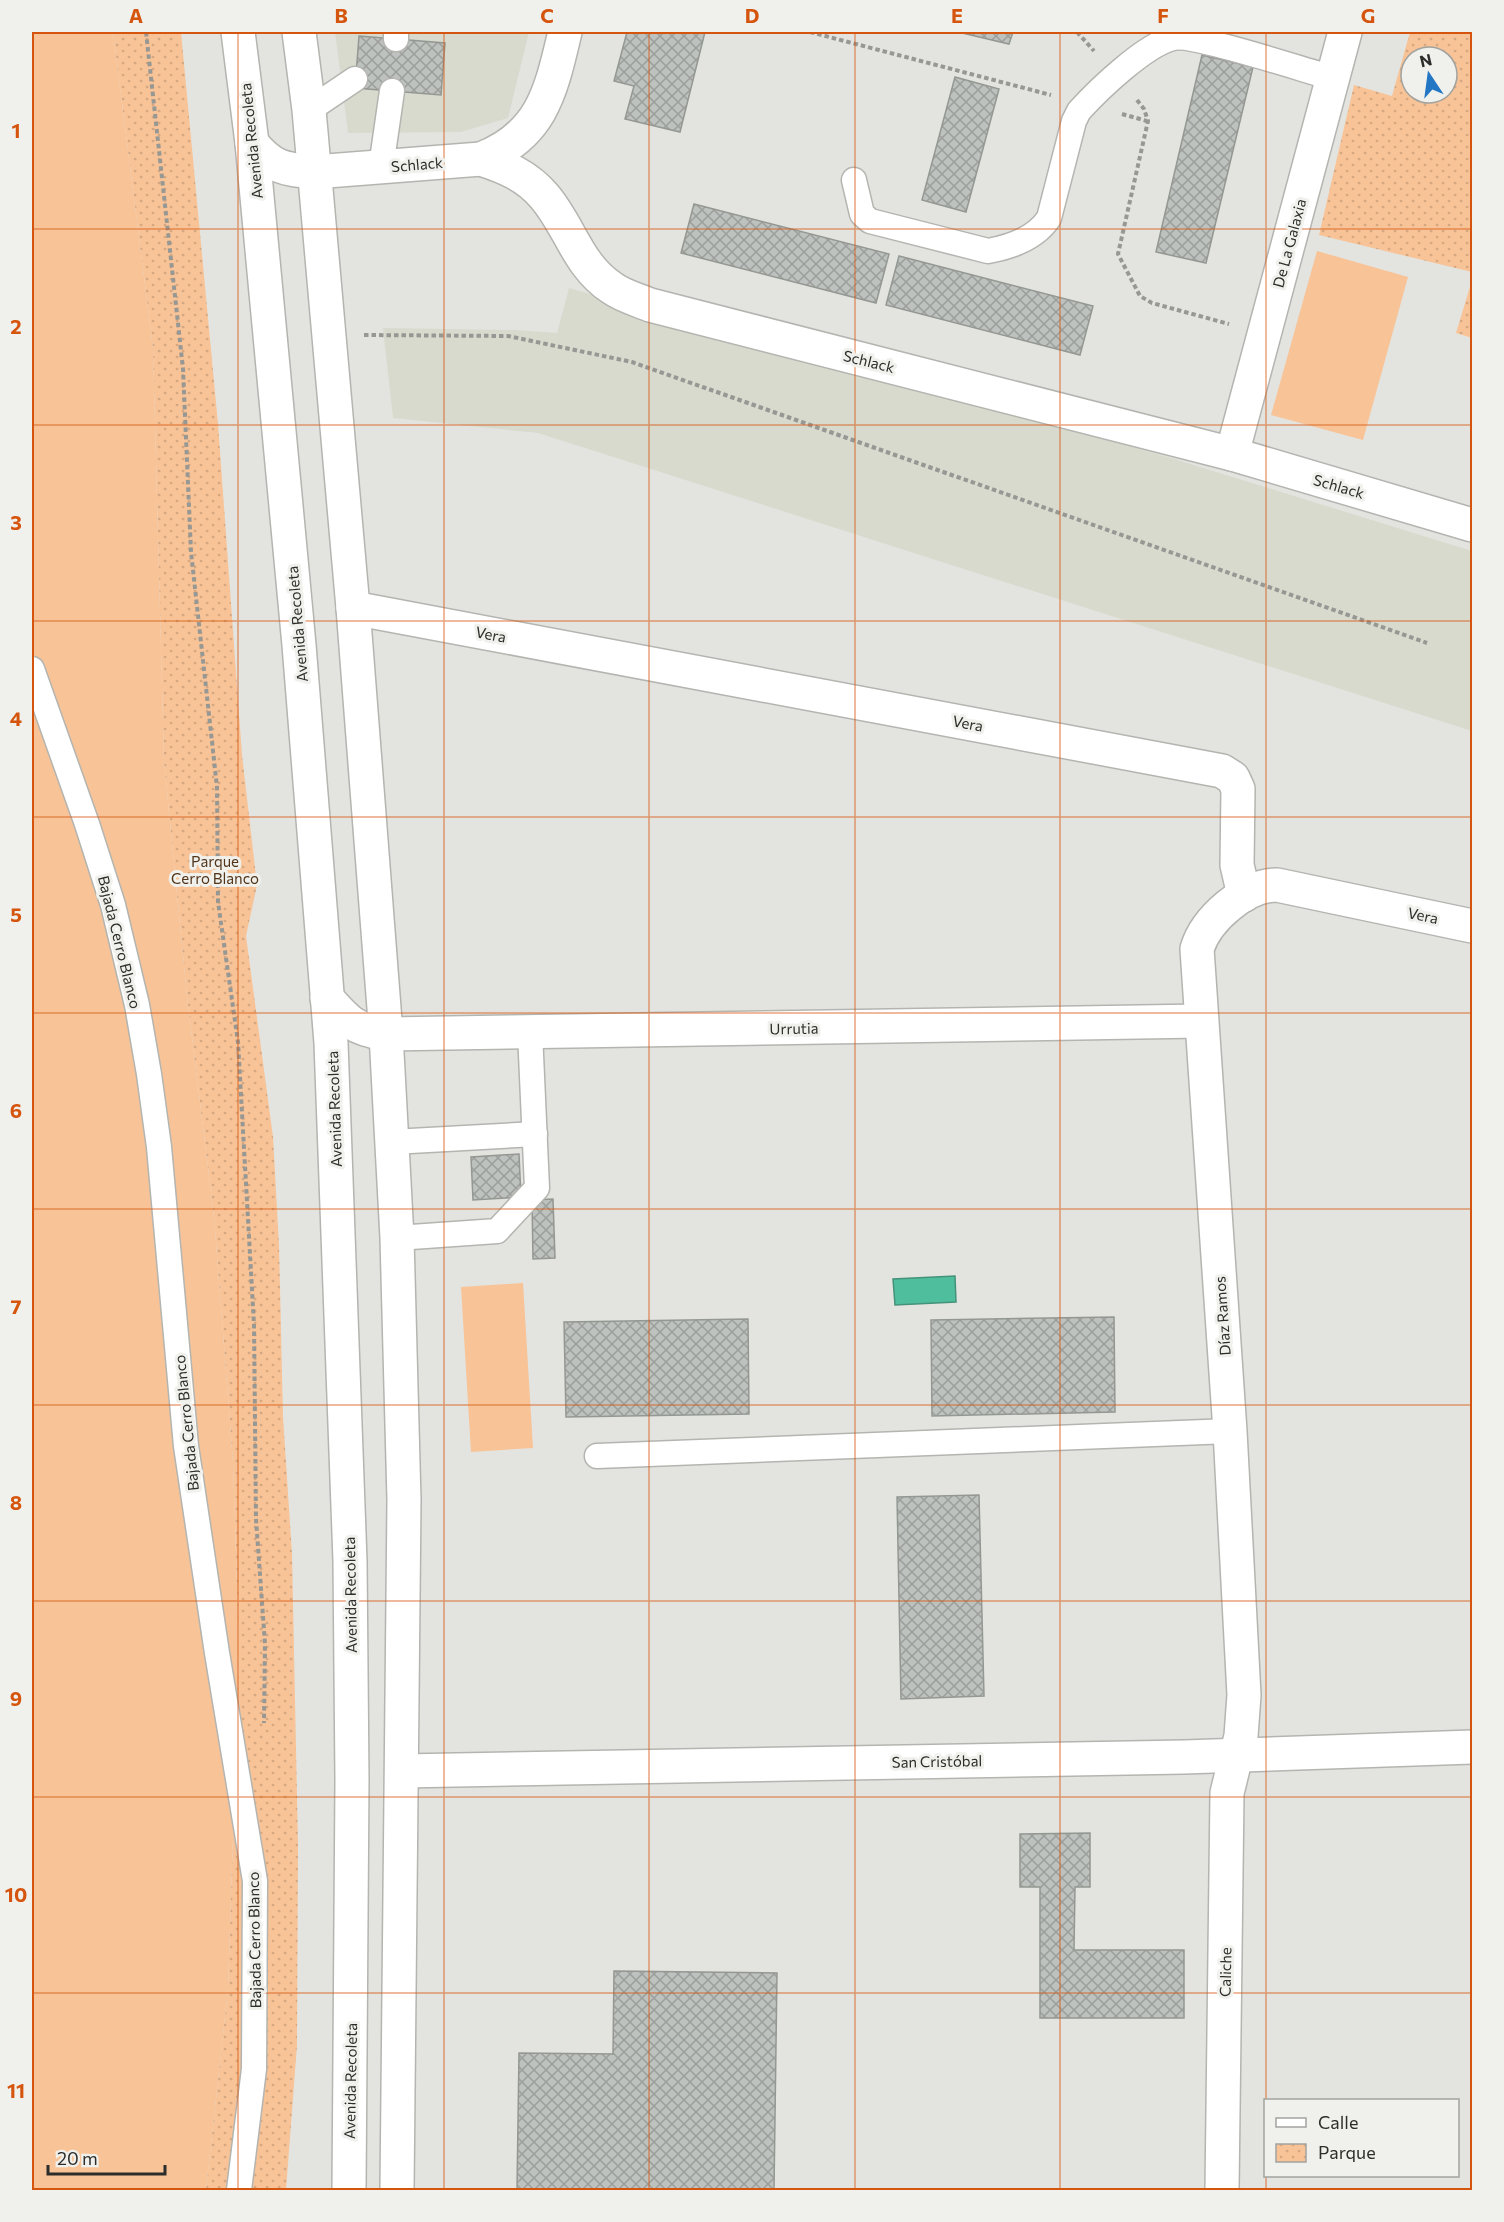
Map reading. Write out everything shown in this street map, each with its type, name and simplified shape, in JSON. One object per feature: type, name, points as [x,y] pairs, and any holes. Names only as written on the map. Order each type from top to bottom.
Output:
[{"type":"street","name":"Avenida Recoleta","points":[[238,32],[252,143],[299,645],[327,998],[350,1561],[349,2190]]},
{"type":"street","points":[[298,32],[309,110],[353,608],[386,1034],[397,1238],[404,1500],[396,2190]]},
{"type":"street","points":[[482,159],[502,151],[520,138],[535,121],[545,102],[566,32]]},
{"type":"street","name":"De La Galaxia","points":[[1232,454],[1345,32]]},
{"type":"street","name":"Schlack","points":[[252,143],[265,159],[283,169],[314,172],[482,159],[517,173],[532,184],[554,209],[584,262],[612,289],[650,305],[1232,454],[1473,525]]},
{"type":"street","name":"Vera","points":[[353,608],[1222,771],[1233,778],[1238,789],[1237,865],[1244,895],[1259,886],[1277,885],[1471,919]]},
{"type":"street","name":"Díaz Ramos","points":[[1236,1755],[1241,1736],[1244,1695],[1230,1431],[1197,961],[1200,938],[1211,923],[1244,895]]},
{"type":"street","name":"Urrutia","points":[[327,998],[343,1016],[362,1030],[386,1034],[1201,1021]]},
{"type":"street","name":"San Cristóbal","points":[[351,1733],[369,1759],[380,1766],[402,1771],[1236,1755],[1473,1747]]},
{"type":"street","name":"Caliche","points":[[1222,2190],[1227,1810],[1230,1777],[1236,1755]]},
{"type":"lane","points":[[854,180],[862,214],[870,221],[988,251],[1008,248],[1043,228],[1049,218],[1074,121],[1085,104],[1153,45],[1175,37],[1210,43],[1333,78]]},
{"type":"lane","points":[[309,110],[355,79]]},
{"type":"lane","points":[[381,167],[392,91]]},
{"type":"lane","name":"Bajada Cerro Blanco","points":[[32,669],[113,905],[137,1005],[151,1084],[186,1446],[215,1641],[255,1881],[254,2069],[239,2190]]},
{"type":"lane","points":[[397,1238],[497,1231],[537,1188],[530,1032]]},
{"type":"lane","points":[[392,1142],[535,1134]]},
{"type":"lane","points":[[597,1456],[1230,1431]]},
{"type":"path","points":[[146,32],[182,357],[191,552],[217,787],[218,902],[238,1042],[254,1325],[256,1519],[265,1644],[264,1731]]},
{"type":"path","points":[[810,32],[1148,121]]},
{"type":"path","points":[[1077,32],[1144,109],[1148,121],[1118,254],[1140,296],[1152,303],[1264,334]]},
{"type":"path","points":[[361,335],[508,336],[632,362],[1427,643]]},
{"type":"shaded area","points":[[335,32],[529,32],[508,118],[461,132],[348,133]]},
{"type":"shaded area","points":[[569,288],[1171,458],[1472,551],[1472,731],[538,433],[393,418],[383,328],[557,333]]},
{"type":"shaded area","points":[[955,1276],[956,1302],[895,1305],[893,1279]]},
{"type":"green space","points":[[32,32],[113,32],[153,348],[164,761],[187,996],[214,1217],[233,1462],[239,1648],[228,1989],[206,2190],[32,2190]]},
{"type":"green space","name":"Parque Cerro Blanco","points":[[113,32],[181,32],[218,424],[242,755],[257,885],[246,936],[273,1137],[279,1245],[283,1417],[292,1554],[298,1846],[297,2045],[286,2190],[206,2190],[228,1989],[239,1648],[233,1462],[214,1217],[187,996],[164,761],[153,348]]},
{"type":"green space","points":[[1410,32],[1472,32],[1472,272],[1319,235],[1354,85],[1392,96],[1399,71],[1399,105],[1459,105],[1459,45],[1406,45]]},
{"type":"green space","points":[[1317,251],[1408,277],[1363,440],[1271,415]]},
{"type":"green space","points":[[1472,280],[1472,338],[1456,333]]},
{"type":"green space","points":[[523,1283],[533,1448],[471,1452],[461,1287]]},
{"type":"building","points":[[627,32],[705,32],[680,132],[625,119],[634,86],[614,81]]},
{"type":"building","points":[[958,32],[1013,32],[1009,44]]},
{"type":"building","points":[[359,36],[445,43],[441,95],[355,88]]},
{"type":"building","points":[[1202,55],[1253,67],[1206,263],[1156,252]]},
{"type":"building","points":[[955,77],[999,89],[966,212],[922,200]]},
{"type":"building","points":[[694,204],[889,254],[876,303],[681,253]]},
{"type":"building","points":[[899,256],[1093,306],[1080,355],[886,305]]},
{"type":"building","points":[[519,1154],[521,1197],[473,1200],[471,1157]]},
{"type":"building","points":[[553,1199],[555,1258],[533,1259],[532,1200]]},
{"type":"building","points":[[1114,1317],[1115,1412],[932,1416],[931,1320]]},
{"type":"building","points":[[748,1319],[749,1414],[566,1417],[564,1322]]},
{"type":"building","points":[[979,1495],[984,1696],[901,1699],[897,1497]]},
{"type":"building","points":[[1090,1833],[1090,1887],[1075,1887],[1074,1950],[1184,1950],[1184,2018],[1040,2018],[1040,1887],[1020,1887],[1020,1834]]},
{"type":"building","points":[[614,1971],[777,1973],[774,2190],[517,2190],[519,2053],[613,2054]]}]
